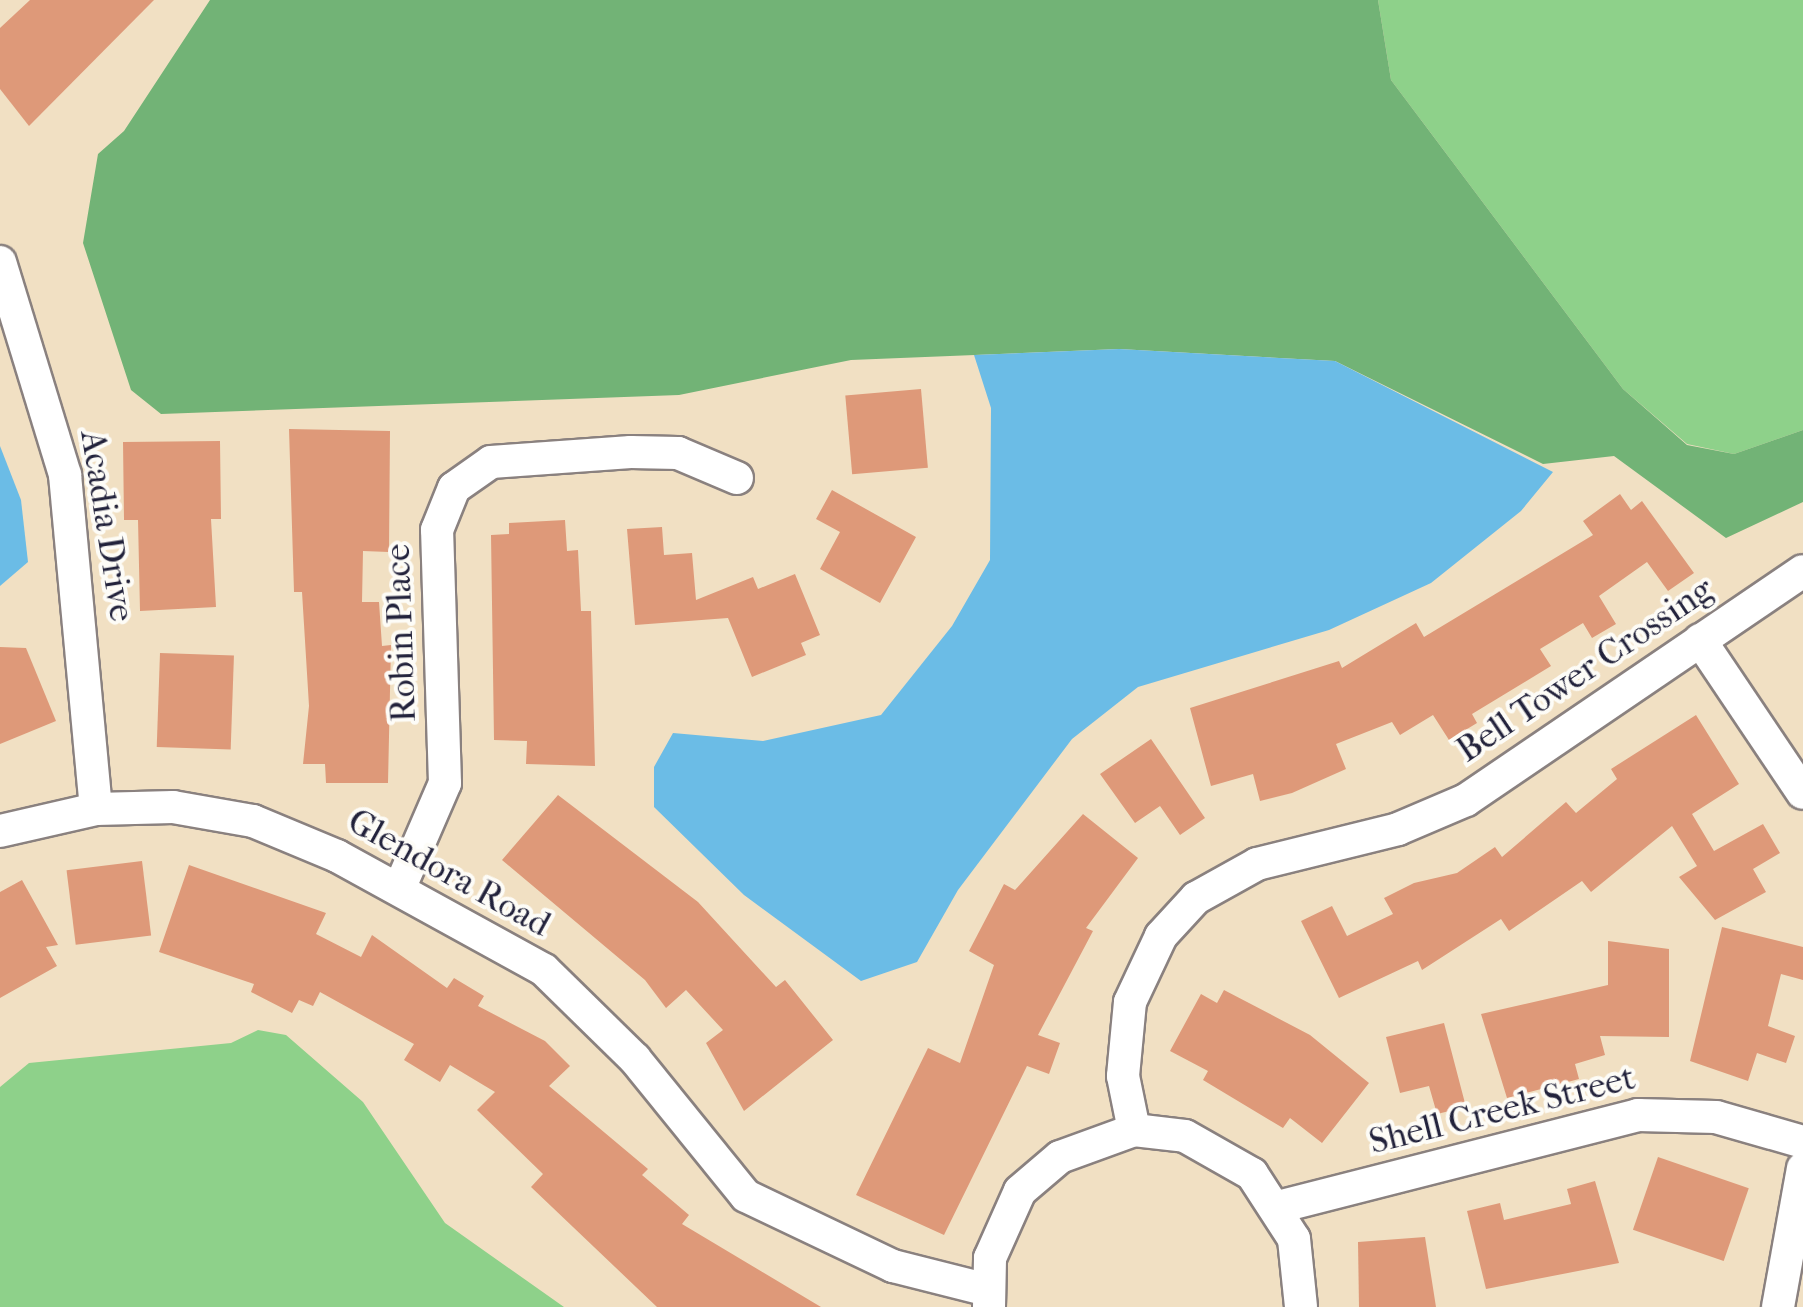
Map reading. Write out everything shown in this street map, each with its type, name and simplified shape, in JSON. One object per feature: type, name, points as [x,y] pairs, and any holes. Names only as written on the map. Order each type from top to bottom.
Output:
[{"type":"street","name":"Acadia Drive","points":[[0,262],[65,475],[96,810]]},
{"type":"street","name":"Robin Place","points":[[400,887],[445,783],[437,530],[454,488],[492,462],[631,452],[678,453],[736,478]]},
{"type":"street","name":"Bell Tower Crossing","points":[[1134,1130],[1123,1076],[1130,1002],[1161,936],[1196,898],[1257,864],[1398,829],[1466,800],[1803,571]]},
{"type":"street","points":[[1700,640],[1803,793]]},
{"type":"street","name":"Glendora Road","points":[[0,831],[96,810],[173,807],[253,821],[400,887],[510,948],[576,999],[746,1196],[892,1266],[988,1299]]},
{"type":"street","name":"Shell Creek Street","points":[[1278,1207],[1638,1115],[1716,1117],[1803,1142]]},
{"type":"street","points":[[988,1299],[996,1234],[1020,1192],[1060,1156],[1134,1130],[1210,1145],[1252,1174],[1278,1207],[1300,1264],[1301,1307]]},
{"type":"street","points":[[1778,1307],[1803,1168]]},
{"type":"green space","points":[[210,0],[1378,0],[1391,80],[1623,389],[1687,445],[1734,454],[1803,430],[1803,502],[1726,538],[1614,456],[1543,464],[1335,361],[1119,349],[851,360],[679,395],[161,414],[131,390],[83,243],[98,154],[124,131]]},
{"type":"green space","points":[[1378,0],[1803,0],[1803,430],[1734,454],[1687,444],[1623,389],[1391,80]]},
{"type":"green space","points":[[258,1030],[286,1035],[363,1102],[445,1223],[564,1307],[0,1307],[0,1087],[29,1063],[231,1043]]},
{"type":"water","points":[[1119,349],[1335,361],[1553,472],[1521,511],[1431,583],[1329,630],[1138,687],[1072,739],[958,890],[917,962],[861,981],[744,895],[654,807],[654,767],[673,733],[763,741],[881,715],[952,626],[990,560],[991,408],[974,355]]},
{"type":"water","points":[[0,446],[21,500],[28,562],[0,586]]},
{"type":"building","points":[[30,0],[154,0],[29,126],[0,89],[0,28]]},
{"type":"building","points":[[921,389],[928,468],[852,474],[845,396]]},
{"type":"building","points":[[289,429],[390,431],[389,552],[363,551],[362,602],[379,602],[382,646],[391,645],[388,783],[326,783],[325,764],[303,764],[309,706],[302,592],[294,592]]},
{"type":"building","points":[[220,441],[221,519],[211,519],[216,607],[140,611],[138,520],[124,520],[123,442]]},
{"type":"building","points":[[832,490],[916,537],[880,603],[820,569],[840,532],[816,519]]},
{"type":"building","points":[[1620,494],[1631,510],[1642,501],[1694,573],[1668,591],[1647,562],[1599,596],[1616,624],[1592,638],[1583,623],[1540,649],[1551,666],[1472,714],[1477,723],[1449,740],[1433,715],[1400,735],[1392,722],[1336,744],[1346,769],[1292,793],[1260,801],[1253,774],[1211,786],[1190,708],[1339,661],[1342,668],[1416,623],[1424,637],[1593,535],[1583,521]]},
{"type":"building","points":[[565,520],[567,551],[578,550],[581,611],[591,611],[595,766],[526,764],[527,741],[494,740],[491,535],[509,534],[509,523]]},
{"type":"building","points":[[662,527],[664,555],[692,553],[696,600],[753,577],[758,589],[795,574],[820,635],[801,643],[806,655],[752,677],[728,618],[635,625],[627,529]]},
{"type":"building","points":[[0,647],[26,648],[56,721],[0,744]]},
{"type":"building","points":[[160,653],[234,656],[231,750],[157,747]]},
{"type":"building","points":[[1696,715],[1739,784],[1692,814],[1714,851],[1763,824],[1780,853],[1753,869],[1766,892],[1715,920],[1679,877],[1697,866],[1672,826],[1591,892],[1582,881],[1509,931],[1501,919],[1422,970],[1418,961],[1339,998],[1301,921],[1332,906],[1347,936],[1393,914],[1384,898],[1414,883],[1457,873],[1495,847],[1502,857],[1566,802],[1576,813],[1617,779],[1611,769]]},
{"type":"building","points":[[1151,739],[1205,818],[1180,835],[1160,806],[1135,823],[1100,774]]},
{"type":"building","points":[[558,795],[698,902],[776,987],[785,980],[833,1040],[744,1111],[706,1043],[723,1030],[686,990],[666,1008],[645,980],[502,860]]},
{"type":"building","points":[[1083,814],[1138,858],[1086,928],[1093,931],[1038,1035],[1060,1043],[1049,1074],[1027,1066],[944,1235],[856,1195],[928,1048],[960,1063],[994,965],[969,951],[1004,884],[1015,890]]},
{"type":"building","points":[[142,861],[151,935],[76,945],[67,870]]},
{"type":"building","points":[[189,865],[326,913],[316,934],[361,957],[372,935],[447,988],[454,978],[484,996],[478,1006],[545,1041],[570,1066],[549,1086],[648,1169],[642,1175],[689,1215],[682,1224],[821,1307],[657,1307],[531,1187],[543,1174],[477,1110],[495,1092],[450,1065],[440,1082],[404,1060],[414,1044],[320,992],[313,1006],[299,1000],[292,1013],[251,992],[254,984],[159,952]]},
{"type":"building","points":[[22,880],[58,945],[46,947],[57,966],[0,998],[0,892]]},
{"type":"building","points":[[1722,927],[1803,947],[1803,980],[1781,974],[1768,1026],[1795,1036],[1786,1063],[1757,1053],[1748,1081],[1690,1061]]},
{"type":"building","points":[[1608,941],[1669,949],[1669,1037],[1600,1036],[1605,1055],[1575,1064],[1579,1079],[1507,1098],[1481,1014],[1608,985]]},
{"type":"building","points":[[1224,990],[1310,1035],[1369,1083],[1322,1143],[1290,1118],[1283,1128],[1203,1080],[1208,1071],[1170,1051],[1201,994],[1217,1003]]},
{"type":"building","points":[[1444,1023],[1466,1107],[1437,1114],[1429,1086],[1400,1093],[1386,1037]]},
{"type":"building","points":[[1658,1157],[1749,1188],[1724,1261],[1633,1230]]},
{"type":"building","points":[[1595,1181],[1619,1263],[1486,1289],[1467,1211],[1500,1203],[1504,1220],[1571,1204],[1567,1189]]},
{"type":"building","points":[[1425,1237],[1436,1307],[1359,1307],[1358,1242]]}]
